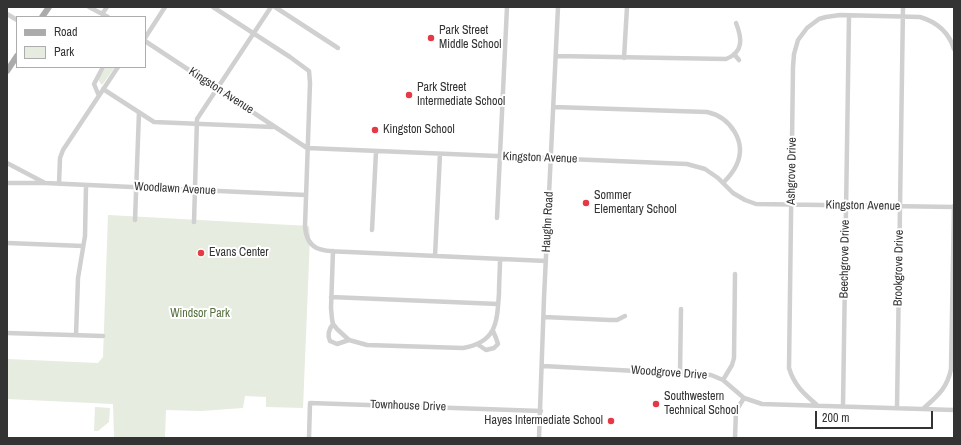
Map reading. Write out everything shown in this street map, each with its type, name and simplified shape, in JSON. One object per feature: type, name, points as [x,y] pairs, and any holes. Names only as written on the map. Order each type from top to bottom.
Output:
[{"type":"main road","points":[[43,16],[49,7]]},
{"type":"main road","points":[[7,71],[16,58]]},
{"type":"street","points":[[89,7],[106,16]]},
{"type":"street","points":[[102,14],[107,7]]},
{"type":"street","points":[[146,36],[165,7]]},
{"type":"street","points":[[213,7],[307,69],[310,75],[305,235],[308,241],[318,250],[333,252],[546,261]]},
{"type":"street","points":[[194,222],[197,119],[271,7]]},
{"type":"street","points":[[275,7],[338,48]]},
{"type":"street","points":[[497,218],[507,7]]},
{"type":"street","name":"Haughn Road","points":[[540,438],[546,261],[558,7]]},
{"type":"street","points":[[624,58],[627,7]]},
{"type":"street","name":"Brookgrove Drive","points":[[897,408],[903,7]]},
{"type":"street","points":[[7,14],[16,19]]},
{"type":"street","name":"Ashgrove Drive","points":[[817,405],[805,396],[798,388],[792,378],[790,368],[791,205],[794,67],[796,47],[802,34],[812,23],[833,15],[920,17],[934,23],[945,32],[954,49]]},
{"type":"street","name":"Beechgrove Drive","points":[[843,406],[848,16]]},
{"type":"street","points":[[556,56],[624,58],[729,58],[739,47],[741,40],[741,35],[736,23]]},
{"type":"street","name":"Kingston Avenue","points":[[146,42],[307,148],[687,164],[705,169],[733,193],[750,202],[791,205],[954,207]]},
{"type":"street","points":[[734,54],[739,60]]},
{"type":"street","points":[[99,96],[94,84],[103,68]]},
{"type":"street","points":[[59,184],[61,154],[117,68]]},
{"type":"street","points":[[103,89],[151,120],[158,122],[275,127]]},
{"type":"street","points":[[554,107],[706,112],[718,115],[731,125],[738,137],[739,143],[736,166],[723,183]]},
{"type":"street","points":[[135,220],[139,112]]},
{"type":"street","points":[[372,230],[376,152]]},
{"type":"street","points":[[435,256],[440,154]]},
{"type":"street","name":"Woodlawn Avenue","points":[[7,163],[45,183]]},
{"type":"street","name":"Woodlawn Avenue","points":[[7,183],[45,183],[306,195]]},
{"type":"street","points":[[76,335],[78,278],[85,236],[86,186]]},
{"type":"street","points":[[923,409],[943,389],[948,380],[951,369],[954,207]]},
{"type":"street","points":[[7,242],[83,246]]},
{"type":"street","points":[[333,252],[331,297],[333,324],[341,334],[349,340],[367,345],[455,348],[471,347],[478,344],[492,331],[497,318],[500,259]]},
{"type":"street","points":[[723,380],[734,361],[735,274]]},
{"type":"street","points":[[331,297],[498,304]]},
{"type":"street","points":[[680,373],[681,309]]},
{"type":"street","points":[[544,317],[617,320],[625,316]]},
{"type":"street","points":[[333,324],[328,336],[331,343],[339,344],[349,340]]},
{"type":"street","points":[[478,344],[486,350],[494,348],[498,344],[492,331]]},
{"type":"street","points":[[7,333],[103,336]]},
{"type":"street","name":"Woodgrove Drive","points":[[543,366],[711,375],[723,380],[744,398],[762,404],[954,410]]},
{"type":"street","points":[[735,438],[736,411],[744,398]]},
{"type":"street","name":"Townhouse Drive","points":[[309,438],[310,403],[541,411]]},
{"type":"green space","points":[[105,68],[114,68],[102,85],[99,78]]},
{"type":"green space","name":"Windsor Park","points":[[108,215],[309,226],[310,237],[303,408],[266,407],[266,397],[245,396],[243,408],[201,411],[166,410],[165,438],[114,438],[113,404],[7,399],[7,359],[98,363],[103,357]]},
{"type":"green space","points":[[95,407],[110,408],[109,422],[98,431],[94,431]]},
{"type":"place","name":"Park Street Middle School","points":[[431,38]]},
{"type":"place","name":"Park Street Intermediate School","points":[[409,95]]},
{"type":"place","name":"Kingston School","points":[[375,130]]},
{"type":"place","name":"Sommer Elementary School","points":[[586,203]]},
{"type":"place","name":"Evans Center","points":[[201,253]]},
{"type":"place","name":"Southwestern Technical School","points":[[656,404]]},
{"type":"place","name":"Hayes Intermediate School","points":[[611,421]]}]
